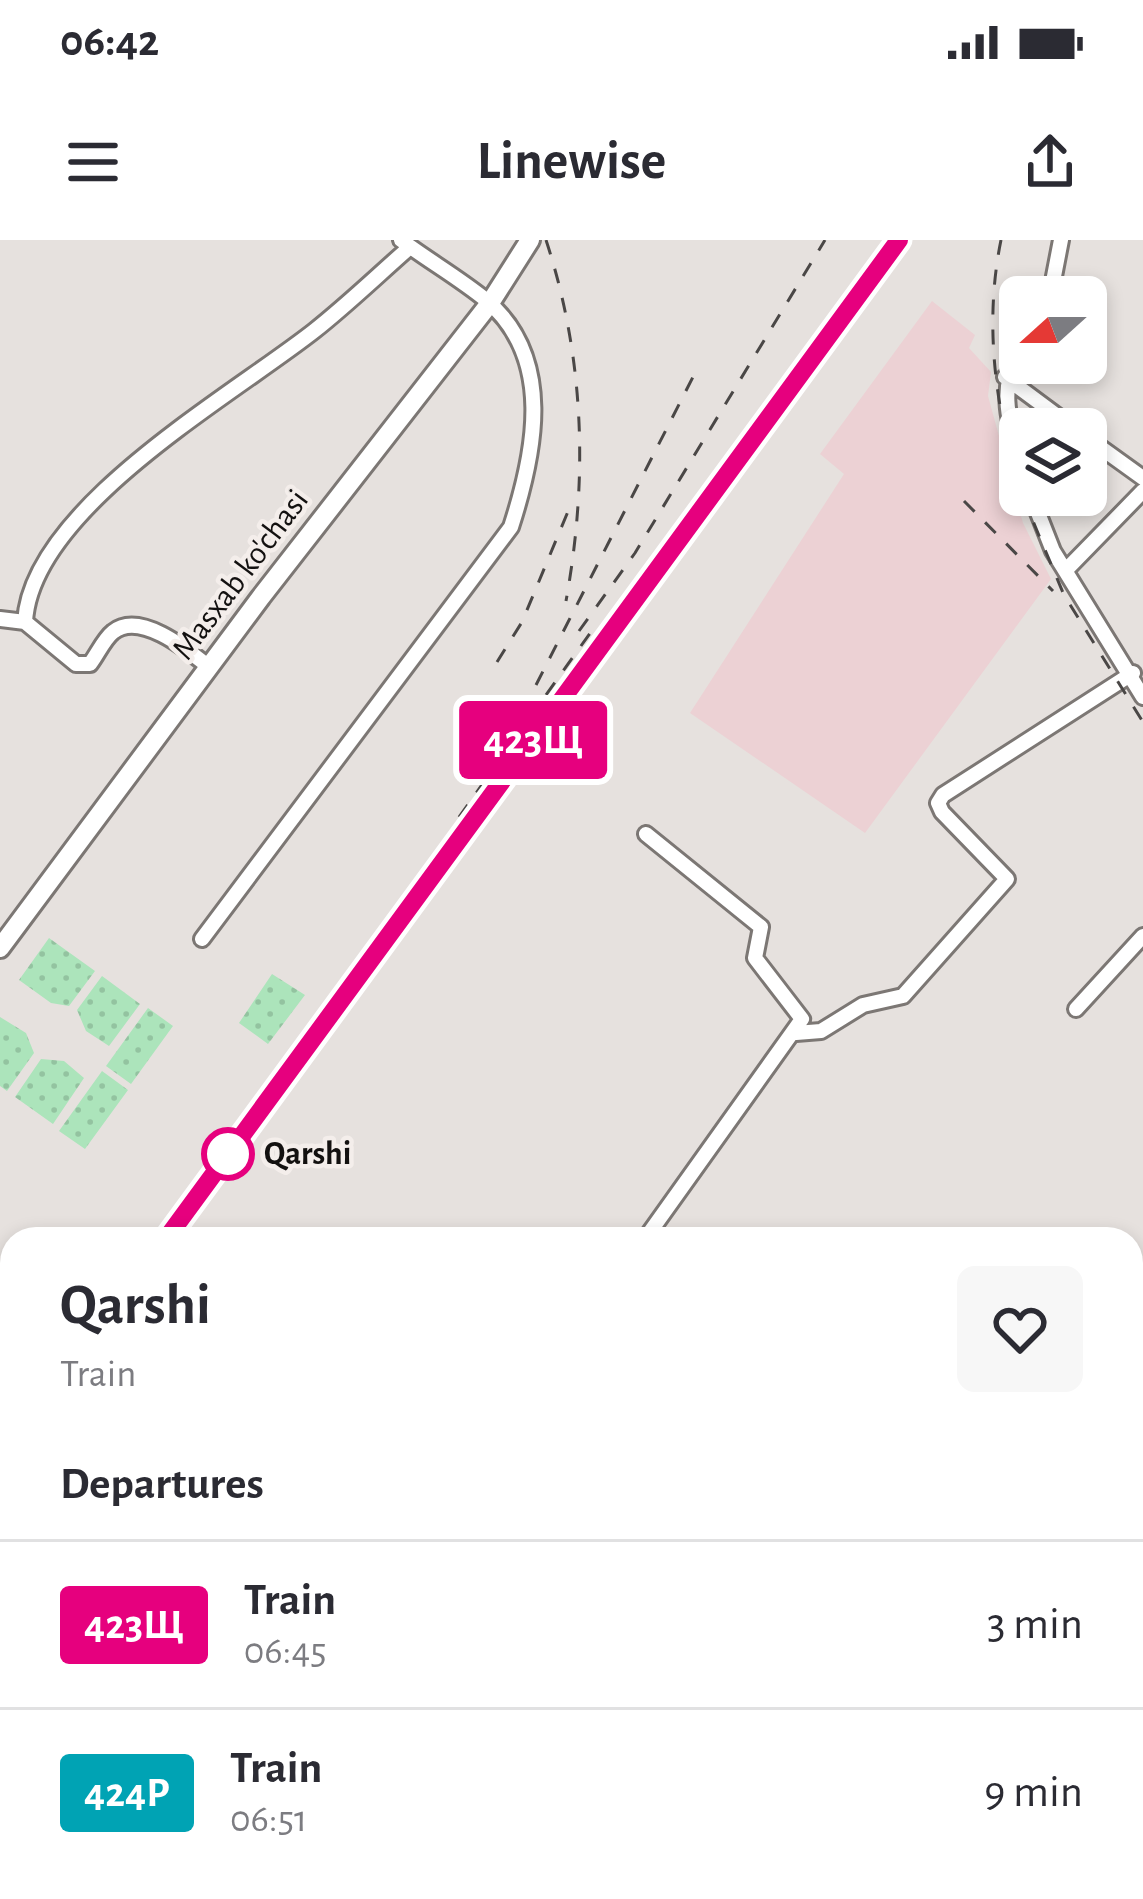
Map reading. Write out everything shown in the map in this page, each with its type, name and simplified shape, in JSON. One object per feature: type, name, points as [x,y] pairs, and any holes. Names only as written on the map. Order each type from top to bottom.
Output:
[{"type":"main road","name":"Masxab ko'chasi","points":[[0,948],[490,303],[530,240]]},
{"type":"street","points":[[1054,276],[1061,240]]},
{"type":"street","points":[[25,622],[35,575],[105,488],[316,329],[406,243],[490,303],[530,364],[531,466],[512,527],[202,939]]},
{"type":"street","points":[[1014,384],[1047,408]]},
{"type":"street","points":[[1107,452],[1143,478]]},
{"type":"street","points":[[1066,570],[1143,491]]},
{"type":"street","points":[[1039,516],[1053,551],[1143,697]]},
{"type":"street","points":[[0,619],[25,622],[76,664],[90,664],[112,632],[123,628],[164,633],[209,667]]},
{"type":"street","points":[[796,1033],[821,1031],[863,1006],[903,996],[1007,879],[942,812],[938,803],[944,795],[1133,674]]},
{"type":"street","points":[[646,834],[761,927],[755,958],[802,1019],[654,1227]]},
{"type":"street","points":[[1076,1010],[1143,936]]},
{"type":"shaded area","points":[[932,301],[975,335],[969,348],[991,372],[988,396],[999,436],[999,516],[1021,516],[1051,579],[865,833],[690,713],[844,474],[820,454]]},
{"type":"green space","points":[[49,938],[95,971],[69,1006],[51,1003],[19,980]]},
{"type":"green space","points":[[272,974],[305,995],[268,1044],[239,1023]]},
{"type":"green space","points":[[102,976],[140,1004],[109,1046],[86,1031],[77,1010]]},
{"type":"green space","points":[[148,1008],[173,1026],[131,1084],[106,1066]]},
{"type":"green space","points":[[0,1017],[26,1033],[34,1053],[7,1091],[0,1086]]},
{"type":"green space","points":[[41,1059],[64,1061],[84,1078],[53,1124],[15,1097]]},
{"type":"green space","points":[[102,1071],[128,1090],[85,1149],[59,1131]]},
{"type":"railway","points":[[546,240],[569,330],[579,420],[578,510],[566,601]]},
{"type":"railway","points":[[579,631],[635,553],[825,240]]},
{"type":"railway","points":[[175,1227],[899,240]]},
{"type":"railway","points":[[1001,240],[993,303],[1001,408]]},
{"type":"railway","points":[[536,685],[695,373]]},
{"type":"railway","points":[[964,501],[1053,591]]},
{"type":"railway","points":[[497,662],[522,622],[569,509]]},
{"type":"railway","points":[[1031,516],[1064,595],[1143,722]]},
{"type":"railway","points":[[459,817],[598,622]]},
{"type":"train","name":"423Щ","points":[[175,1227],[899,240]]},
{"type":"place","name":"Qarshi","points":[[228,1154]]}]
